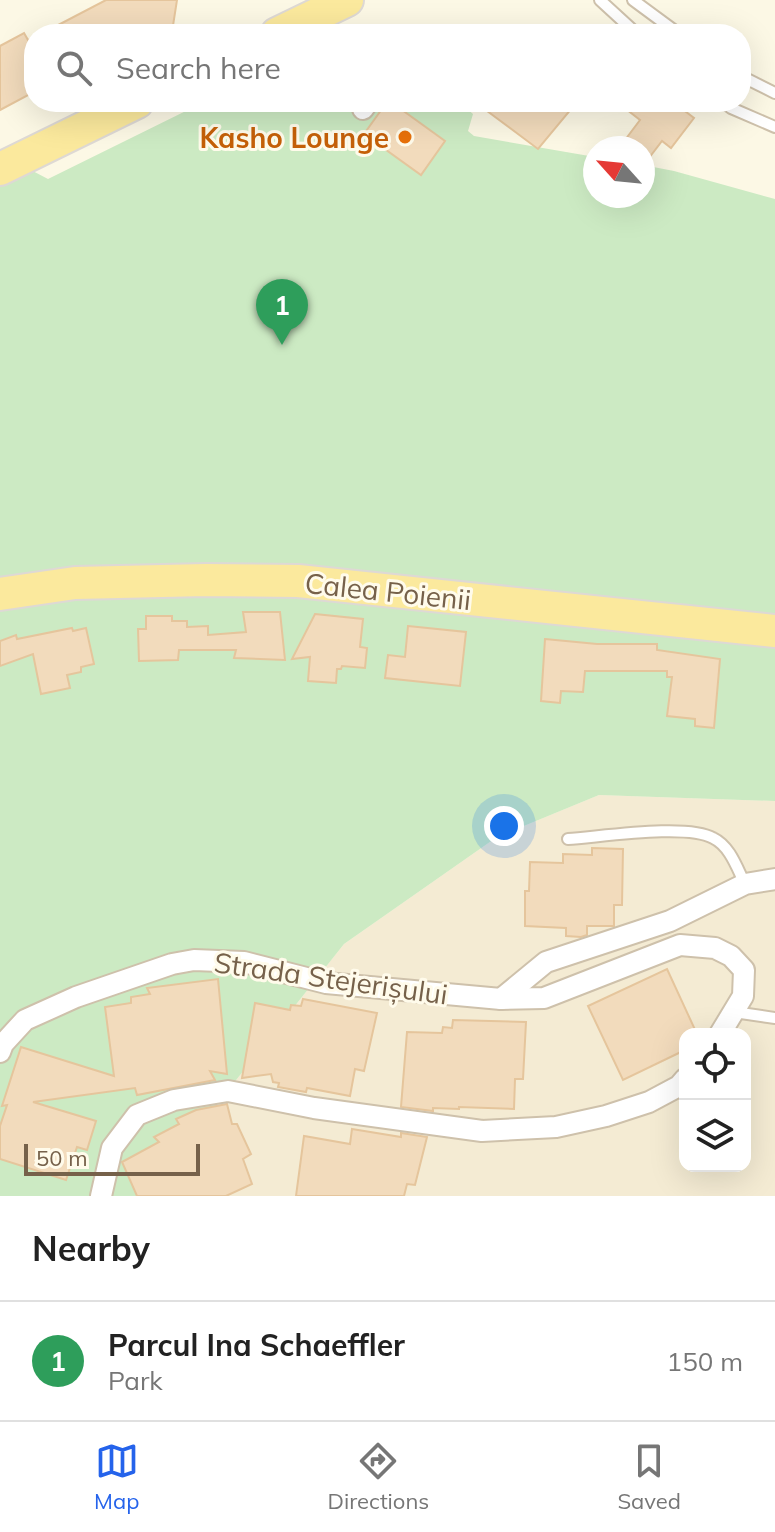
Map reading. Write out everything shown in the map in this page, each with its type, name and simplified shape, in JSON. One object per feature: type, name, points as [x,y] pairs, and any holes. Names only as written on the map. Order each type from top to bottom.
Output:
[{"type":"main road","points":[[298,24],[347,0]]},
{"type":"main road","points":[[0,169],[117,112]]},
{"type":"main road","name":"Calea Poienii","points":[[0,594],[75,583],[298,581],[775,631]]},
{"type":"street","points":[[501,999],[546,962],[670,921],[745,884],[775,879]]},
{"type":"street","name":"Strada Stejerișului","points":[[0,1052],[3,1044],[25,1020],[76,997],[172,964],[194,960],[244,962],[326,983],[501,999],[544,998],[680,945],[715,948],[731,956],[744,970],[743,996],[724,1028]]},
{"type":"street","points":[[101,1196],[112,1148],[137,1115],[174,1100],[228,1091],[314,1108],[482,1131],[556,1127],[606,1116],[649,1102],[679,1086]]},
{"type":"lane","points":[[600,0],[626,24]]},
{"type":"lane","points":[[633,0],[665,24]]},
{"type":"lane","points":[[751,81],[775,93]]},
{"type":"lane","points":[[740,112],[775,127]]},
{"type":"lane","points":[[568,839],[655,832],[697,833],[714,838],[729,852],[745,884]]},
{"type":"lane","points":[[734,1012],[775,1018]]},
{"type":"shaded area","points":[[599,795],[775,801],[775,1196],[144,1196],[344,944],[497,837]]},
{"type":"green space","points":[[184,112],[471,112],[473,114],[468,131],[474,136],[583,155],[583,208],[655,208],[655,167],[775,199],[775,801],[599,795],[497,837],[344,944],[144,1196],[0,1196],[0,182],[27,168],[48,179]]},
{"type":"building","points":[[106,0],[177,0],[173,24],[60,24]]},
{"type":"building","points":[[24,33],[24,97],[0,110],[0,46]]},
{"type":"building","name":"Kasho Lounge","points":[[380,112],[405,112],[445,141],[421,175],[364,134]]},
{"type":"building","points":[[488,112],[569,112],[538,149]]},
{"type":"building","points":[[630,112],[686,112],[694,118],[671,148],[662,141],[655,150],[655,136],[628,136],[640,120]]},
{"type":"building","points":[[243,612],[280,612],[285,660],[234,658],[236,650],[179,650],[178,660],[139,661],[138,629],[146,629],[146,616],[172,616],[172,621],[187,621],[187,627],[208,626],[208,635],[246,632]]},
{"type":"building","points":[[315,614],[363,619],[360,647],[367,648],[365,668],[342,666],[337,669],[336,683],[308,681],[310,657],[292,659]]},
{"type":"building","points":[[408,626],[466,632],[460,686],[385,678],[388,655],[405,657]]},
{"type":"building","points":[[72,628],[73,631],[86,628],[94,664],[81,667],[81,672],[67,675],[70,688],[41,694],[33,654],[0,666],[0,641],[16,635],[17,639]]},
{"type":"building","points":[[545,639],[597,644],[657,644],[657,650],[720,659],[714,728],[695,726],[695,719],[667,716],[672,677],[667,677],[667,671],[585,671],[583,692],[561,691],[560,703],[541,701]]},
{"type":"building","points":[[592,848],[623,849],[622,905],[614,905],[614,926],[587,926],[587,935],[581,937],[566,936],[566,928],[525,926],[525,891],[529,891],[530,862],[563,863],[563,854],[592,855]]},
{"type":"building","points":[[667,969],[694,1028],[679,1028],[679,1053],[623,1080],[588,1006]]},
{"type":"building","points":[[218,979],[227,1074],[210,1071],[215,1080],[137,1095],[135,1088],[33,1102],[96,1121],[87,1150],[77,1147],[66,1180],[0,1159],[0,1126],[7,1105],[2,1106],[21,1047],[114,1076],[105,1007],[131,1003],[131,997],[150,994],[147,988]]},
{"type":"building","points":[[303,999],[377,1013],[364,1071],[355,1069],[350,1096],[307,1088],[306,1092],[278,1087],[279,1083],[273,1082],[271,1074],[242,1078],[255,1003],[290,1010],[291,1005],[301,1006]]},
{"type":"building","points":[[453,1020],[526,1022],[523,1079],[515,1079],[514,1109],[459,1107],[433,1108],[433,1111],[401,1107],[407,1032],[442,1033],[443,1027],[452,1028]]},
{"type":"building","points":[[227,1104],[232,1124],[237,1124],[251,1154],[243,1159],[252,1184],[226,1196],[137,1196],[122,1162],[159,1142],[154,1137],[179,1124],[176,1119],[196,1110]]},
{"type":"building","points":[[352,1129],[401,1137],[401,1133],[427,1137],[415,1185],[407,1184],[404,1196],[296,1196],[304,1136],[350,1144]]},
{"type":"place","name":"Kasho Lounge","points":[[405,137]]},
{"type":"place","name":"Parcul Ina Schaeffler","points":[[282,345]]}]
